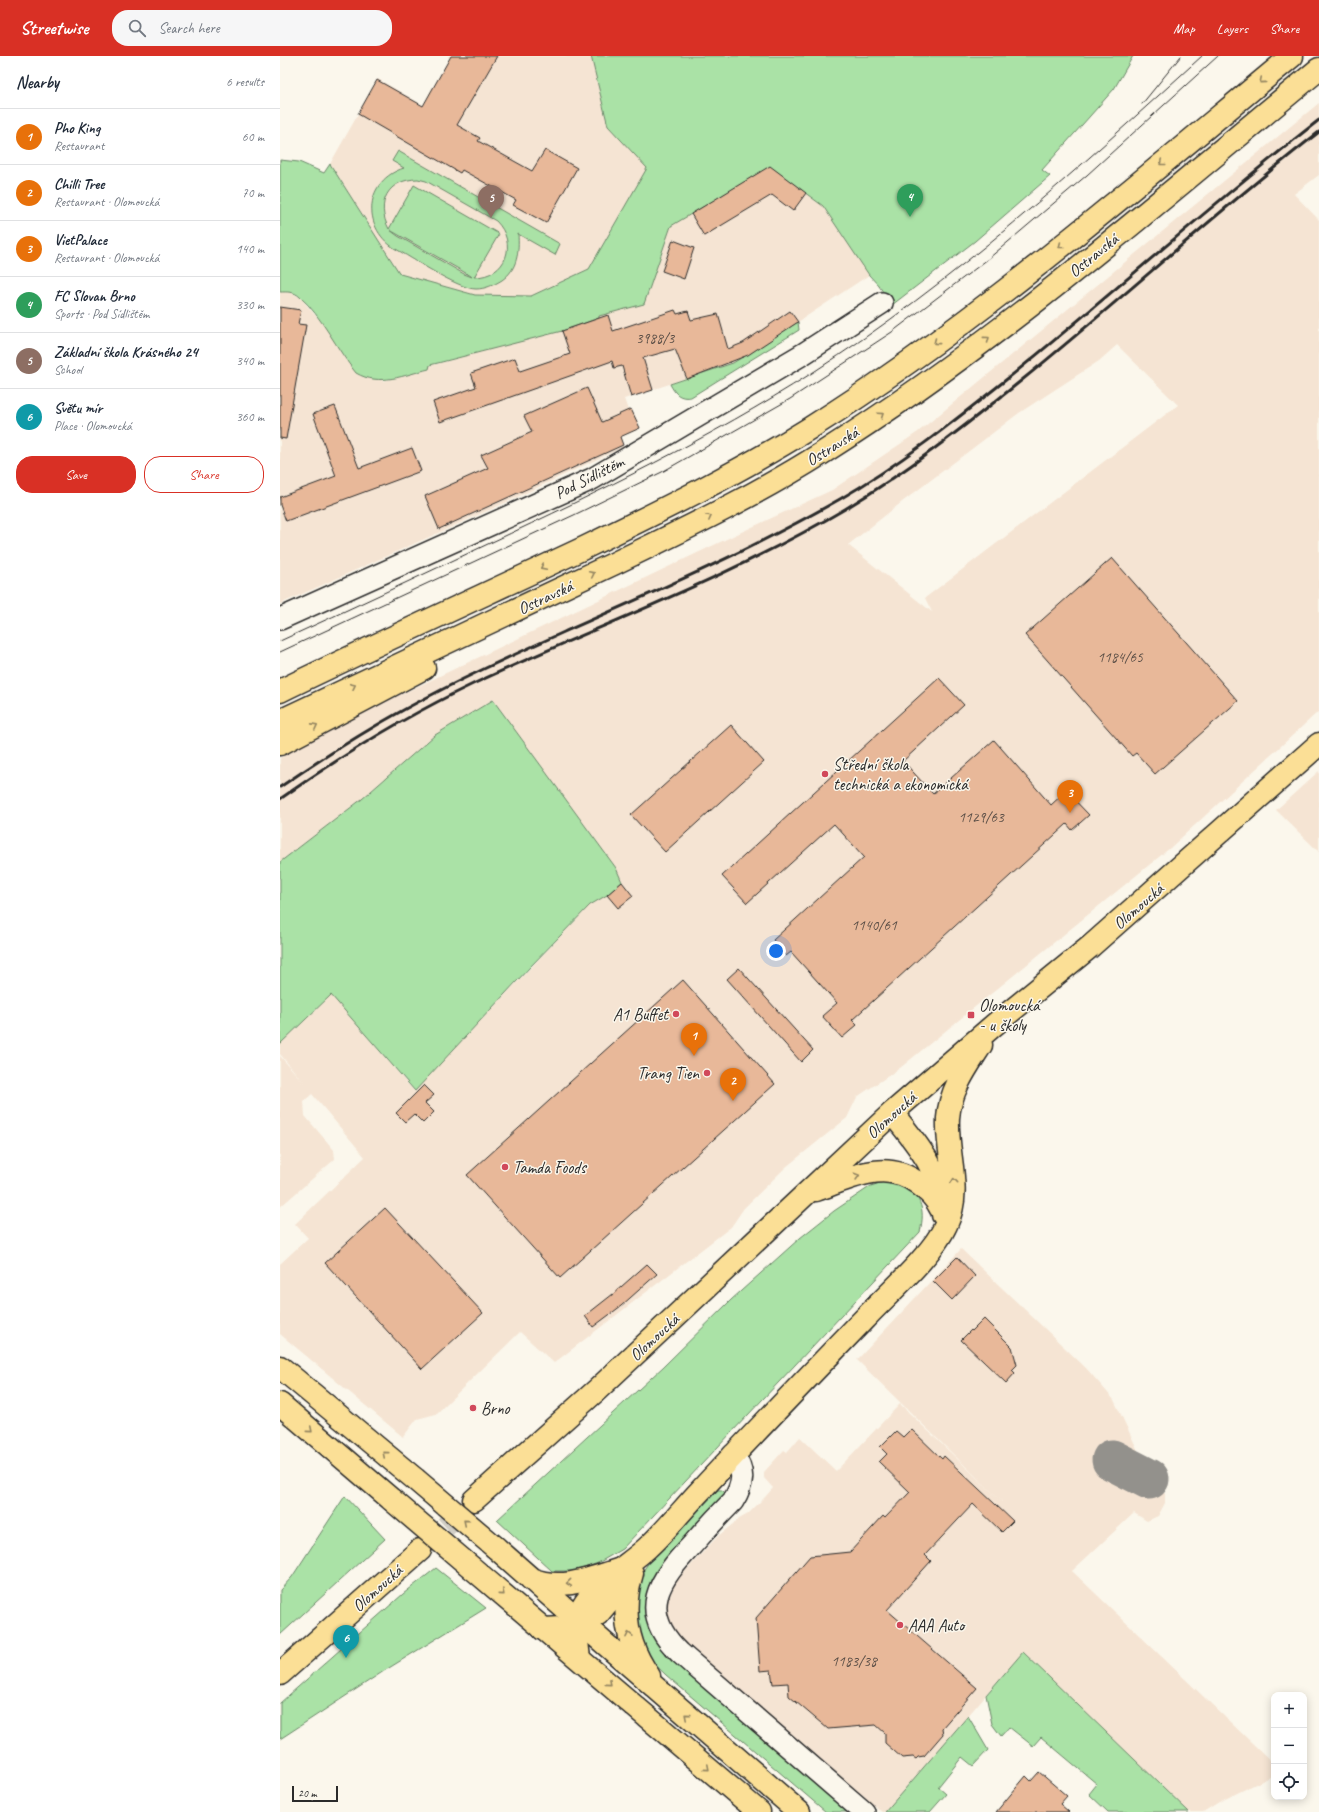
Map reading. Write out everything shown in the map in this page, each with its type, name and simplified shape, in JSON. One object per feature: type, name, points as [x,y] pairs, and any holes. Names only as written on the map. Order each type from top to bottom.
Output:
[{"type":"main road","name":"Ostravská","points":[[280,691],[702,490],[808,429],[933,344],[1080,231],[1292,56]]},
{"type":"main road","name":"Ostravská","points":[[280,721],[557,591],[743,499],[823,453],[891,408],[1014,319],[1319,69]]},
{"type":"main road","points":[[280,744],[459,650],[557,591]]},
{"type":"main road","points":[[280,675],[409,621],[456,608]]},
{"type":"main road","name":"Olomoucká","points":[[474,1500],[598,1389],[892,1113],[994,1025],[1091,946],[1319,744]]},
{"type":"main road","points":[[543,1629],[563,1628],[579,1621],[590,1619],[598,1614],[625,1571],[733,1455],[926,1254],[942,1233],[949,1217],[954,1199],[954,1183],[948,1123],[951,1103],[961,1077],[994,1025]]},
{"type":"main road","points":[[892,1113],[916,1142],[935,1175],[943,1199],[943,1214],[938,1234],[926,1254]]},
{"type":"main road","points":[[807,1193],[860,1175],[883,1170],[894,1171],[910,1178],[930,1192],[937,1200],[943,1214]]},
{"type":"main road","points":[[280,1367],[495,1547],[799,1812]]},
{"type":"main road","points":[[280,1404],[759,1812]]},
{"type":"main road","name":"Olomoucká","points":[[280,1674],[420,1550]]},
{"type":"main road","points":[[531,1579],[547,1583],[576,1582],[625,1571]]},
{"type":"main road","points":[[625,1571],[625,1604],[630,1640],[644,1669],[661,1693]]},
{"type":"main road","points":[[579,1621],[577,1643],[579,1658]]},
{"type":"street","name":"Pod Sídlištěm","points":[[280,619],[592,479],[803,354],[882,303]]},
{"type":"street","points":[[733,1455],[741,1468],[743,1476],[738,1492],[733,1501],[674,1563],[662,1580],[659,1589],[656,1613],[660,1628],[664,1637],[680,1653],[864,1812]]},
{"type":"shaded area","points":[[447,56],[591,56],[608,126],[648,168],[589,269],[531,296],[475,295],[400,274],[330,164],[378,79],[431,110],[438,99],[429,94],[450,58]]},
{"type":"shaded area","points":[[1319,103],[1319,175],[1294,194],[1319,220],[1319,711],[1170,848],[900,1068],[857,1097],[847,1118],[786,1167],[744,1208],[731,1227],[554,1363],[520,1332],[436,1414],[417,1419],[403,1437],[280,1334],[280,1264],[308,1238],[295,1224],[365,1157],[312,1094],[304,1101],[305,1116],[334,1150],[335,1159],[280,1207],[280,1056],[303,1082],[280,1054],[280,1044],[331,995],[414,1091],[590,905],[607,895],[622,882],[616,868],[493,700],[435,735],[362,799],[280,862],[280,758],[337,725],[832,490],[918,432]],"holes":[[[1117,345],[1178,405],[925,598],[932,612],[848,545],[1019,413],[1099,361]]]},
{"type":"shaded area","points":[[770,166],[823,206],[869,275],[748,355],[733,363],[624,399],[628,410],[631,409],[640,428],[620,437],[623,447],[505,503],[280,604],[280,292],[288,291],[300,297],[315,315],[383,381],[429,369],[429,366],[599,318],[598,316],[607,313],[644,304],[671,226]]},
{"type":"shaded area","points":[[1319,771],[1319,852],[1276,810]]},
{"type":"shaded area","points":[[961,1249],[1086,1368],[1114,1400],[1141,1457],[1165,1494],[1165,1503],[1158,1516],[1147,1521],[1134,1513],[1072,1571],[1271,1761],[1271,1776],[1219,1802],[1203,1812],[1189,1812],[1023,1652],[885,1812],[882,1812],[679,1638],[668,1621],[668,1600],[676,1581],[718,1536],[739,1519],[748,1514],[773,1488],[764,1478],[764,1472],[784,1450],[787,1452],[800,1437],[836,1471],[900,1404],[1002,1502],[857,1360]]},
{"type":"green space","points":[[591,56],[1133,56],[1114,89],[1042,170],[1050,176],[975,241],[892,305],[879,286],[869,275],[823,206],[770,167],[671,226],[644,304],[599,316],[599,318],[562,331],[430,365],[429,369],[401,377],[374,379],[356,373],[308,305],[295,294],[290,292],[280,292],[280,160],[299,162],[324,173],[330,164],[400,274],[475,295],[531,296],[589,269],[647,168],[608,126]]},
{"type":"green space","points":[[398,151],[560,244],[555,255],[518,234],[518,253],[514,265],[507,276],[502,280],[493,285],[476,289],[468,288],[447,279],[394,248],[383,239],[376,228],[372,216],[372,204],[375,193],[381,182],[391,174],[404,168],[392,161]],"holes":[[[418,179],[426,181],[496,221],[503,230],[506,239],[506,257],[501,265],[494,271],[485,275],[474,277],[499,234],[414,185],[389,229],[383,210],[387,194],[399,183]],[[390,230],[471,276],[472,277],[464,274]]]},
{"type":"green space","points":[[798,322],[799,330],[691,397],[678,395],[670,384],[733,363]]},
{"type":"green space","points":[[493,700],[616,868],[622,882],[607,895],[590,905],[530,967],[415,1091],[331,995],[280,1044],[280,862],[362,799],[435,735]]},
{"type":"green space","points":[[900,1180],[912,1191],[920,1203],[922,1209],[922,1223],[920,1232],[622,1549],[598,1563],[576,1571],[552,1571],[497,1520],[664,1366],[731,1300],[800,1238],[834,1211],[871,1186],[883,1182],[897,1186]]},
{"type":"green space","points":[[718,1490],[722,1490],[726,1494],[652,1578],[646,1602],[646,1613],[651,1633],[664,1652],[673,1661],[850,1812],[826,1812],[650,1660],[634,1629],[641,1574],[647,1565]]},
{"type":"green space","points":[[345,1496],[385,1539],[280,1635],[280,1590],[292,1577]]},
{"type":"green space","points":[[436,1568],[486,1608],[384,1671],[280,1739],[280,1703],[403,1594]]},
{"type":"green space","points":[[1023,1652],[1189,1812],[1108,1812],[1089,1794],[1097,1784],[1041,1737],[1033,1746],[1009,1727],[1001,1736],[992,1724],[986,1695]]},
{"type":"green space","points":[[968,1716],[988,1750],[973,1766],[962,1757],[938,1787],[946,1794],[930,1812],[885,1812]]},
{"type":"building","points":[[451,56],[497,56],[457,125],[480,138],[478,141],[532,171],[545,150],[577,168],[546,223],[513,205],[516,200],[462,170],[460,173],[358,114],[377,80],[423,106]]},
{"type":"building","points":[[770,166],[806,193],[793,211],[772,195],[704,236],[691,214]]},
{"type":"building","points":[[673,240],[694,248],[684,279],[662,271]]},
{"type":"building","points":[[280,307],[301,310],[298,324],[306,325],[286,439],[280,438]]},
{"type":"building","points":[[675,310],[677,314],[688,311],[691,320],[718,314],[728,349],[743,343],[790,311],[798,322],[748,355],[687,379],[675,349],[643,358],[653,390],[631,397],[622,366],[614,368],[612,361],[440,422],[433,402],[476,387],[471,373],[515,358],[520,371],[570,354],[562,331],[608,315],[613,331]]},
{"type":"building","points":[[587,388],[602,422],[631,409],[640,428],[620,437],[623,445],[439,529],[425,496],[488,468],[481,455],[532,432],[524,416]]},
{"type":"building","points":[[335,406],[359,468],[412,448],[421,471],[286,521],[280,505],[280,497],[336,476],[313,414]]},
{"type":"building","points":[[1112,558],[1238,701],[1155,774],[1136,753],[1132,756],[1025,635]]},
{"type":"building","points":[[939,678],[964,705],[903,761],[933,794],[994,740],[1051,805],[1066,791],[1089,815],[1072,830],[1067,824],[852,1020],[857,1025],[842,1038],[822,1016],[837,1003],[791,952],[786,956],[773,940],[864,857],[834,824],[747,903],[722,876]]},
{"type":"building","points":[[731,725],[764,762],[665,852],[631,815]]},
{"type":"building","points":[[622,882],[633,896],[618,908],[607,895]]},
{"type":"building","points":[[739,968],[813,1050],[801,1062],[727,979]]},
{"type":"building","points":[[683,980],[775,1084],[560,1278],[467,1175]]},
{"type":"building","points":[[424,1085],[434,1095],[425,1103],[434,1112],[423,1123],[414,1114],[405,1122],[396,1113]]},
{"type":"building","points":[[385,1208],[483,1313],[422,1369],[325,1263]]},
{"type":"building","points":[[957,1257],[975,1276],[952,1300],[933,1281]]},
{"type":"building","points":[[647,1264],[657,1274],[621,1306],[593,1327],[585,1316]]},
{"type":"building","points":[[984,1319],[1012,1347],[1017,1365],[1012,1370],[1015,1373],[1006,1383],[961,1340]]},
{"type":"building","points":[[911,1429],[942,1459],[944,1456],[1013,1521],[1002,1532],[973,1504],[925,1555],[931,1561],[887,1610],[977,1688],[942,1728],[943,1734],[924,1756],[916,1759],[913,1757],[902,1758],[885,1743],[885,1733],[876,1725],[828,1729],[789,1696],[788,1683],[773,1684],[771,1670],[760,1671],[756,1618],[810,1556],[850,1552],[883,1516],[885,1518],[910,1492],[879,1462],[887,1454],[880,1447],[896,1431],[903,1437]]},
{"type":"building","points":[[1039,1772],[1067,1796],[1060,1804],[1069,1812],[996,1812],[1026,1776],[1031,1781]]},
{"type":"taxiway","points":[[1112,1460],[1149,1479]]},
{"type":"tunnel","points":[[421,1549],[474,1500]]},
{"type":"tram line","points":[[1142,104],[1181,56]]},
{"type":"tram line","points":[[280,641],[532,523],[654,463],[734,420],[812,373],[864,338],[965,263],[1062,182],[1202,56]]},
{"type":"tram line","points":[[280,652],[574,515],[662,472],[790,399],[892,332],[988,259],[1087,175],[1218,56]]},
{"type":"railway","points":[[280,787],[358,736],[426,698],[504,659],[738,553],[806,518],[862,486],[925,442],[1007,379],[1240,184],[1319,120]]},
{"type":"railway","points":[[280,799],[326,767],[374,737],[448,696],[755,558],[845,509],[936,448],[1022,380],[1281,162],[1319,132]]},
{"type":"place","name":"FC Slovan Brno","points":[[910,217]]},
{"type":"place","name":"Základní škola Krásného 24","points":[[491,218]]},
{"type":"place","name":"Střední škola technická a ekonomická","points":[[825,774]]},
{"type":"place","name":"VietPalace","points":[[1070,813]]},
{"type":"place","name":"A1 Buffet","points":[[676,1014]]},
{"type":"place","name":"Olomoucká - u školy","points":[[971,1015]]},
{"type":"place","name":"Pho King","points":[[694,1056]]},
{"type":"place","name":"Trang Tien","points":[[707,1073]]},
{"type":"place","name":"Chilli Tree","points":[[733,1101]]},
{"type":"place","name":"Tamda Foods","points":[[505,1167]]},
{"type":"place","name":"Brno","points":[[473,1408]]},
{"type":"place","name":"AAA Auto","points":[[900,1625]]},
{"type":"place","name":"Světu mír","points":[[346,1658]]}]
